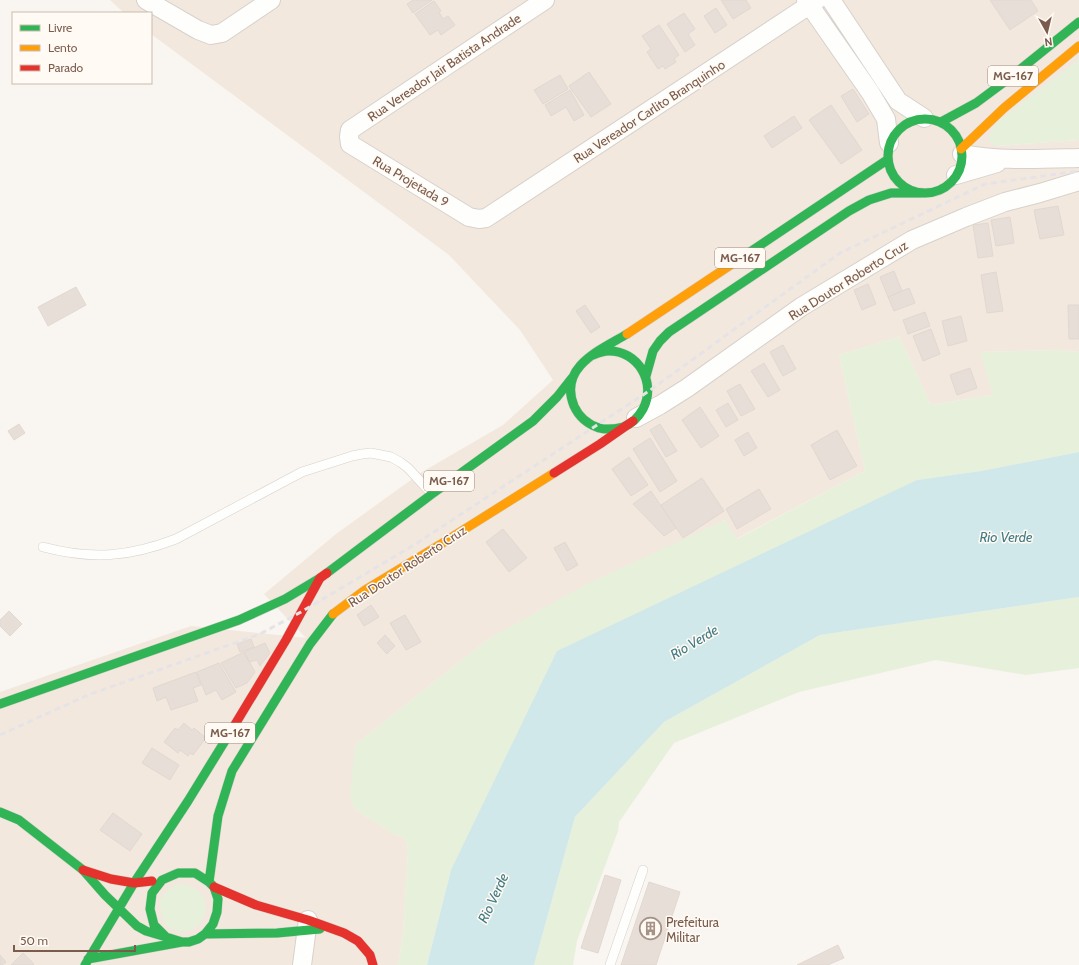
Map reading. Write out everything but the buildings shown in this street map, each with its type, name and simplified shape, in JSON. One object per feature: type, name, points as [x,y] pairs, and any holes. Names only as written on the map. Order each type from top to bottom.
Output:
[{"type":"main road","name":"MG-167","points":[[933,120],[976,103],[1079,22]]},
{"type":"main road","name":"MG-167","points":[[962,151],[980,129],[1079,46]]},
{"type":"main road","points":[[933,120],[954,133],[962,151],[961,166],[953,181],[938,191],[921,193],[905,188],[892,176],[888,151],[902,125],[933,120]]},
{"type":"main road","name":"MG-167","points":[[87,962],[134,884],[188,801],[286,640],[320,578],[533,421],[557,397],[572,378],[580,364],[593,354],[631,332],[888,151]]},
{"type":"main road","name":"MG-167","points":[[634,420],[644,408],[649,391],[646,376],[653,351],[669,332],[869,200],[891,193],[921,193]]},
{"type":"main road","points":[[593,354],[609,351],[624,354],[637,362],[646,376]]},
{"type":"main road","points":[[572,378],[570,392],[574,406],[582,418],[594,426],[608,429],[621,428],[634,420]]},
{"type":"main road","name":"Rua Doutor Roberto Cruz","points":[[212,884],[218,816],[232,771],[310,644],[332,615],[365,590],[594,448],[634,420]]},
{"type":"main road","points":[[0,704],[239,620],[285,599],[320,578]]},
{"type":"main road","name":"MG-167","points":[[176,836],[188,801]]},
{"type":"main road","points":[[9,808],[19,820],[83,870],[104,895],[137,926],[146,931],[182,942],[189,942],[198,939],[205,934],[213,924],[218,912],[218,899],[212,884]]},
{"type":"main road","points":[[0,812],[19,820]]},
{"type":"main road","points":[[166,865],[162,880],[152,893],[150,910],[154,925],[166,937]]},
{"type":"main road","points":[[83,870],[134,884],[162,880],[178,873],[195,873],[212,884],[256,905],[307,926]]},
{"type":"main road","points":[[205,934],[255,934],[307,926],[327,928],[344,933],[358,941],[370,955],[374,965]]},
{"type":"main road","points":[[87,962],[135,958],[182,942]]},
{"type":"street","points":[[146,0],[198,30],[211,35],[222,33],[271,0]]},
{"type":"street","name":"Rua Vereador Jair Batista Andrade","points":[[349,137],[350,130],[545,0]]},
{"type":"street","points":[[830,0],[898,101],[933,120]]},
{"type":"street","points":[[811,2],[886,119],[888,151]]},
{"type":"street","name":"Rua Vereador Carlito Branquinho","points":[[479,219],[486,218],[811,2]]},
{"type":"street","name":"Rua Projetada 9","points":[[349,137],[350,144],[469,217],[479,219]]},
{"type":"street","points":[[962,151],[978,157],[1010,160],[1079,158]]},
{"type":"street","points":[[956,175],[979,167],[1010,160]]},
{"type":"street","name":"Rua Doutor Roberto Cruz","points":[[634,420],[687,388],[801,307],[912,240],[998,205],[1079,181]]},
{"type":"street","points":[[302,965],[307,926]]},
{"type":"lane","points":[[43,547],[68,552],[100,555],[120,554],[158,546],[176,539],[302,472],[362,454],[381,454],[400,462],[408,468],[432,494]]},
{"type":"lane","points":[[610,965],[643,870]]},
{"type":"shaded area","points":[[110,0],[1079,0],[1079,59],[997,146],[1079,140],[1079,352],[1060,350],[981,352],[993,395],[931,405],[899,337],[839,355],[865,471],[736,539],[725,520],[490,638],[355,745],[352,802],[355,809],[394,834],[402,836],[407,843],[408,850],[403,934],[398,965],[0,965],[0,692],[191,626],[306,638],[264,594],[336,534],[422,472],[503,425],[553,380],[520,330],[449,255],[152,35],[152,12],[123,12]]},
{"type":"green space","points":[[1079,59],[1079,140],[997,146],[989,142],[989,136],[996,123]]},
{"type":"green space","points":[[899,337],[931,405],[993,395],[980,352],[1060,350],[1079,352],[1079,452],[981,471],[917,480],[451,870],[427,965],[398,965],[403,934],[408,850],[407,843],[402,836],[394,834],[355,809],[350,795],[355,745],[490,638],[585,585],[725,520],[737,539],[865,471],[839,355]]},
{"type":"green space","points":[[1079,597],[1079,668],[1026,675],[936,660],[799,692],[674,743],[619,822],[618,831],[577,941],[573,965],[534,965],[575,817],[664,722],[820,635]]},
{"type":"green space","points":[[180,884],[193,887],[201,894],[205,902],[205,912],[202,920],[196,927],[187,931],[177,931],[164,923],[159,902],[169,889]]},
{"type":"water","name":"Rio Verde","points":[[1079,452],[1079,597],[820,635],[664,722],[575,817],[534,965],[427,965],[451,870],[557,651],[917,480],[981,471]]},
{"type":"railway","points":[[0,735],[88,695],[260,634],[301,612],[414,545],[649,391],[840,253],[985,184],[1079,171]]},
{"type":"traffic: fast","points":[[941,122],[976,103],[1079,22]]},
{"type":"traffic: fast","points":[[925,119],[946,125],[956,135],[962,156],[956,177],[946,187],[925,193],[904,187],[894,177],[888,156],[894,135],[904,125],[925,119]]},
{"type":"traffic: fast","points":[[741,258],[887,160]]},
{"type":"traffic: fast","points":[[646,376],[653,351],[669,332],[849,211],[869,200],[891,193],[921,193]]},
{"type":"traffic: fast","points":[[593,355],[606,351],[619,352],[636,362],[642,370],[648,389],[647,399],[639,415],[626,426],[608,429],[599,428],[584,420],[574,406],[571,392],[572,381],[577,370],[584,361],[594,354],[605,347],[627,334]]},
{"type":"traffic: fast","points":[[327,573],[432,494],[533,421],[557,397],[572,378]]},
{"type":"traffic: fast","points":[[0,704],[239,620],[285,599],[320,578]]},
{"type":"traffic: fast","points":[[209,882],[218,816],[232,771],[310,644],[333,614]]},
{"type":"traffic: fast","points":[[85,965],[134,883],[188,801],[228,736]]},
{"type":"traffic: fast","points":[[0,812],[19,820],[83,870],[105,895],[137,926],[146,931],[166,937]]},
{"type":"traffic: fast","points":[[88,959],[189,942],[198,939],[205,934],[213,924],[217,912],[218,899],[214,887],[195,873],[178,873],[162,880],[152,893],[150,909],[154,925],[166,937],[182,942]]},
{"type":"traffic: fast","points":[[205,934],[277,933],[320,929]]},
{"type":"traffic: slow","points":[[961,149],[1004,108],[1079,46]]},
{"type":"traffic: slow","points":[[627,334],[741,258]]},
{"type":"traffic: slow","points":[[333,614],[365,590],[554,473]]},
{"type":"traffic: jam","points":[[554,473],[633,421]]},
{"type":"traffic: jam","points":[[228,736],[286,640],[320,578],[327,573]]},
{"type":"traffic: jam","points":[[83,870],[111,879],[134,883],[152,881]]},
{"type":"traffic: jam","points":[[214,887],[256,905],[308,920],[344,933],[358,941],[370,955],[373,965]]},
{"type":"place","name":"Prefeitura Militar","points":[[651,929]]}]
